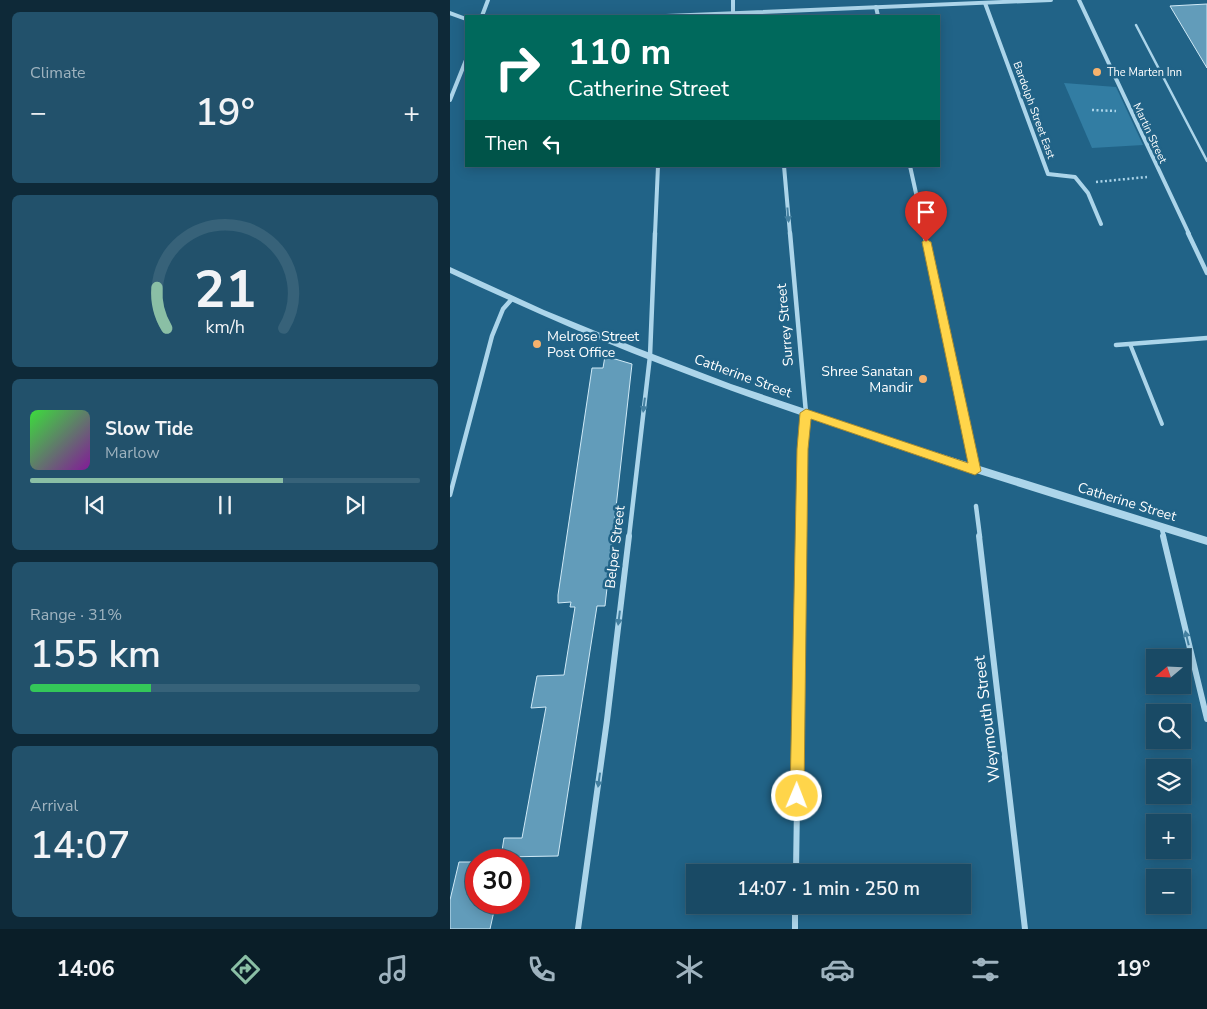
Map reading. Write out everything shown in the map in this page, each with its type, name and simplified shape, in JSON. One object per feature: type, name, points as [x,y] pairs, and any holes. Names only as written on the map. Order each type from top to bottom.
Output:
[{"type":"street","points":[[482,15],[488,0]]},
{"type":"street","points":[[733,0],[733,13]]},
{"type":"street","points":[[688,15],[771,14],[1051,0]]},
{"type":"street","name":"Martin Street","points":[[1079,0],[1207,273]]},
{"type":"street","name":"Bardolph Street East","points":[[985,3],[1048,174],[1075,177],[1080,183]]},
{"type":"street","points":[[876,8],[878,15]]},
{"type":"street","points":[[450,13],[465,19]]},
{"type":"street","points":[[450,100],[465,62]]},
{"type":"street","name":"Belper Street","points":[[578,929],[607,720],[650,356],[658,167]]},
{"type":"street","name":"Surrey Street","points":[[784,167],[806,413],[802,449],[796,864]]},
{"type":"street","points":[[910,167],[975,471]]},
{"type":"street","points":[[1080,183],[1088,193],[1101,224]]},
{"type":"street","name":"Catherine Street","points":[[450,270],[512,300],[729,388],[975,471],[1207,541]]},
{"type":"street","points":[[450,495],[492,336],[503,309],[512,300]]},
{"type":"street","points":[[1116,345],[1207,338]]},
{"type":"street","name":"Weymouth Street","points":[[976,506],[1025,929]]},
{"type":"street","points":[[1161,526],[1207,719]]},
{"type":"street","points":[[795,914],[795,929]]},
{"type":"lane","points":[[1136,25],[1207,161]]},
{"type":"lane","points":[[1130,344],[1162,424]]},
{"type":"path","points":[[1092,110],[1129,110]]},
{"type":"path","points":[[1080,183],[1160,176]]},
{"type":"shaded area","points":[[1064,83],[1116,87],[1143,145],[1092,148]]},
{"type":"building","points":[[1207,4],[1207,68],[1170,6]]},
{"type":"building","points":[[605,356],[632,364],[605,606],[597,606],[558,856],[530,856],[530,849],[502,849],[504,838],[522,838],[546,707],[531,708],[537,676],[564,675],[575,607],[570,607],[571,602],[558,603],[558,595],[592,368],[603,368]]},
{"type":"building","points":[[459,862],[465,862],[465,914],[493,914],[490,929],[450,929],[450,900]]},
{"type":"place","name":"The Marten Inn","points":[[1097,72]]},
{"type":"place","name":"Melrose Street Post Office","points":[[537,344]]},
{"type":"place","name":"Shree Sanatan Mandir","points":[[923,379]]},
{"type":"route","points":[[797,796],[802,449],[806,413],[975,471],[926,242]]}]
